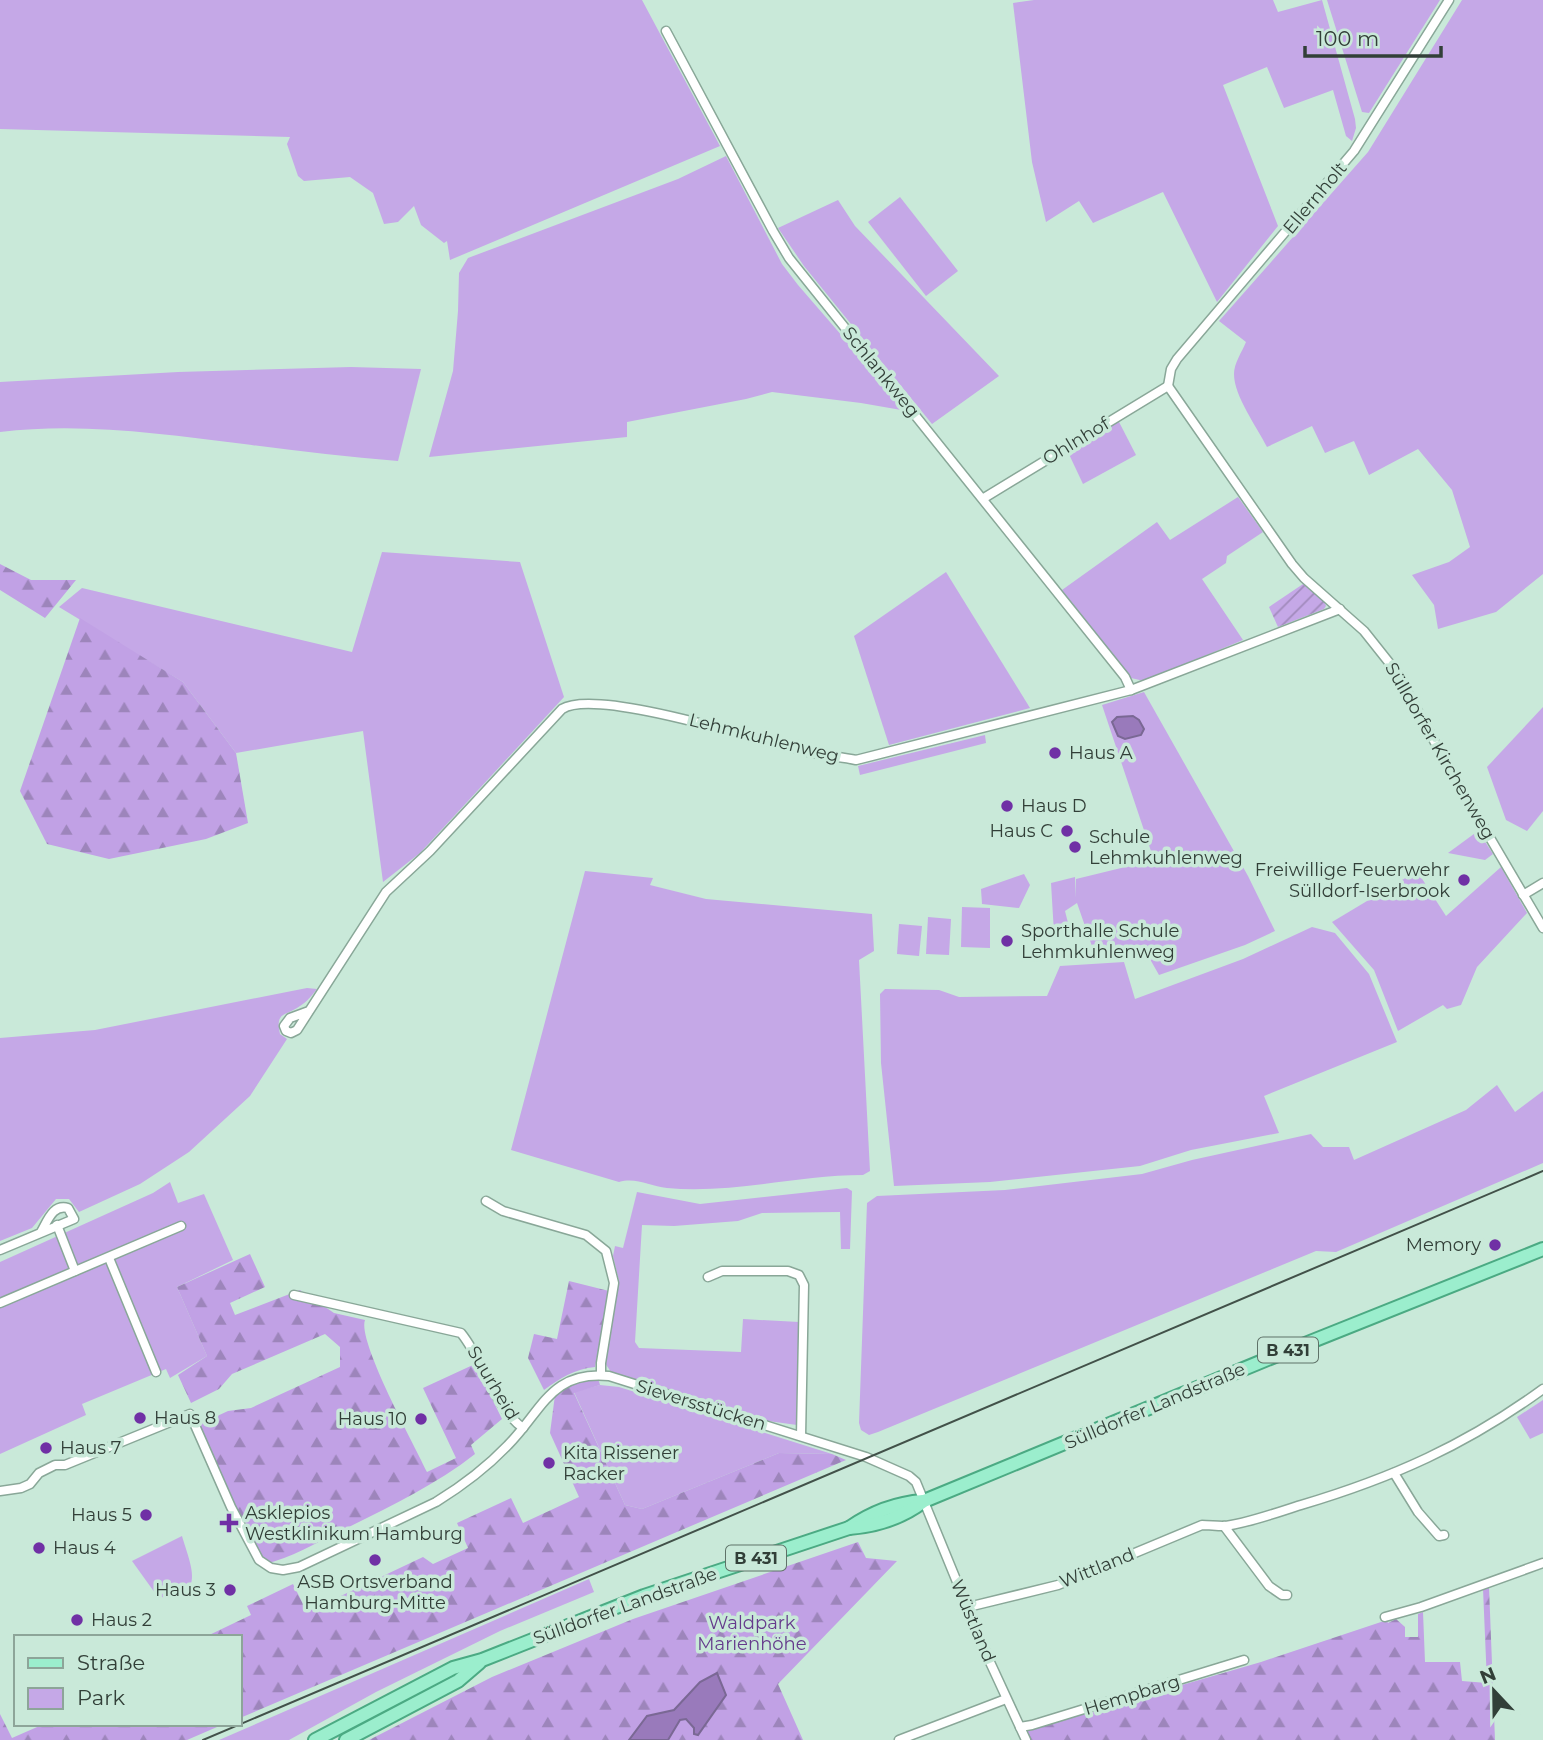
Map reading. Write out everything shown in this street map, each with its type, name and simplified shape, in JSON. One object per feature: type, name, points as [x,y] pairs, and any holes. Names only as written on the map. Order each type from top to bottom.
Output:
[{"type":"main road","name":"Sülldorfer Landstraße","points":[[315,1740],[360,1714],[453,1668],[482,1660],[644,1596],[849,1528],[878,1512],[904,1503],[924,1501],[1543,1249]]},
{"type":"main road","name":"Sülldorfer Landstraße","points":[[346,1740],[458,1681],[482,1660]]},
{"type":"street","name":"Ellernholt","points":[[1168,386],[1171,369],[1177,359],[1354,151],[1449,0]]},
{"type":"street","name":"Schlankweg","points":[[667,31],[789,258],[984,498],[1125,677],[1131,690]]},
{"type":"street","name":"Ohlnhof","points":[[984,498],[1168,386]]},
{"type":"street","name":"Sülldorfer Kirchenweg","points":[[1168,386],[1292,564],[1364,631],[1395,670],[1543,928]]},
{"type":"street","name":"Lehmkuhlenweg","points":[[309,1011],[386,892],[430,851],[569,704],[651,711],[816,754],[856,760],[1131,690],[1340,609]]},
{"type":"street","points":[[1523,895],[1543,883]]},
{"type":"street","points":[[486,1201],[503,1212],[586,1235],[606,1251],[614,1283],[601,1375]]},
{"type":"street","points":[[0,1250],[74,1219],[68,1208],[60,1207],[54,1210],[41,1232]]},
{"type":"street","points":[[57,1226],[75,1271]]},
{"type":"street","points":[[0,1303],[181,1226]]},
{"type":"street","points":[[109,1258],[156,1372]]},
{"type":"street","points":[[708,1277],[722,1271],[789,1271],[799,1275],[804,1285],[801,1436]]},
{"type":"street","name":"Suurheid","points":[[0,1491],[21,1488],[30,1484],[43,1470],[55,1465],[65,1465],[190,1413],[259,1560],[271,1569],[283,1570],[299,1567],[436,1502],[470,1478],[510,1444],[523,1429],[507,1414],[479,1359],[461,1333],[294,1295]]},
{"type":"street","name":"Sieversstücken","points":[[523,1429],[548,1395],[558,1387],[579,1377],[601,1375],[866,1457],[916,1482],[924,1501]]},
{"type":"street","name":"Wittland","points":[[968,1607],[1058,1585],[1202,1525],[1224,1526],[1331,1496],[1394,1473],[1489,1427],[1543,1389]]},
{"type":"street","points":[[1394,1473],[1418,1512],[1439,1536],[1444,1535]]},
{"type":"street","name":"Wüstland","points":[[924,1501],[1006,1699],[1026,1740]]},
{"type":"street","points":[[1224,1526],[1269,1586],[1282,1595],[1287,1595]]},
{"type":"street","points":[[1385,1617],[1543,1563]]},
{"type":"street","name":"Hempbarg","points":[[1020,1727],[1244,1660]]},
{"type":"street","points":[[899,1740],[1006,1699]]},
{"type":"green space","points":[[0,0],[642,0],[720,146],[450,260],[447,241],[444,243],[421,225],[414,206],[398,222],[384,224],[373,193],[350,177],[304,181],[298,176],[287,144],[290,137],[0,129]]},
{"type":"green space","points":[[1034,0],[1273,0],[1278,12],[1322,0],[1355,119],[1356,128],[1352,141],[1346,136],[1333,90],[1284,108],[1267,67],[1223,85],[1278,226],[1217,302],[1163,192],[1093,223],[1079,201],[1046,222],[1032,162],[1013,3]]},
{"type":"green space","points":[[1327,0],[1440,0],[1369,113],[1362,112]]},
{"type":"green space","points":[[1462,0],[1543,0],[1543,574],[1496,612],[1438,629],[1434,605],[1412,575],[1449,562],[1470,547],[1452,490],[1418,449],[1369,475],[1354,441],[1325,453],[1312,426],[1267,447],[1235,383],[1235,366],[1246,342],[1219,321],[1368,152]]},
{"type":"green space","points":[[726,156],[782,264],[907,411],[772,392],[627,422],[627,437],[429,457],[453,371],[459,273],[468,258],[678,179]]},
{"type":"green space","points":[[900,197],[958,271],[926,296],[868,222]]},
{"type":"green space","points":[[838,200],[855,226],[999,376],[932,424],[804,266],[778,228]]},
{"type":"green space","points":[[351,367],[421,369],[398,461],[122,431],[61,428],[0,432],[0,382],[178,372]]},
{"type":"green space","points":[[1118,420],[1136,455],[1083,484],[1067,450]]},
{"type":"green space","points":[[1238,497],[1263,532],[1227,556],[1226,563],[1202,579],[1243,640],[1144,681],[1131,678],[1062,590],[1157,522],[1170,540]]},
{"type":"green space","points":[[382,552],[520,562],[564,697],[420,853],[383,882],[363,731],[236,753],[183,682],[59,607],[82,588],[352,652]]},
{"type":"green space","points":[[0,564],[31,580],[76,580],[45,618],[0,590]]},
{"type":"green space","points":[[946,572],[1030,708],[889,745],[854,636]]},
{"type":"green space","points":[[1303,584],[1324,601],[1326,606],[1278,627],[1269,607]]},
{"type":"green space","points":[[80,618],[183,682],[236,753],[248,823],[206,839],[109,859],[47,844],[20,791]]},
{"type":"green space","points":[[1144,692],[1248,876],[1275,931],[1245,945],[1159,975],[1142,945],[1093,949],[1077,903],[1065,911],[1069,927],[1054,933],[1051,883],[1075,877],[1076,898],[1076,879],[1154,860],[1102,705]]},
{"type":"green space","points":[[1543,707],[1543,811],[1527,831],[1506,820],[1487,767]]},
{"type":"green space","points":[[985,735],[986,743],[860,775],[858,766]]},
{"type":"green space","points":[[1478,831],[1493,854],[1485,860],[1448,853]]},
{"type":"green space","points":[[1501,867],[1527,913],[1477,967],[1461,1005],[1447,1009],[1443,1005],[1398,1031],[1374,970],[1332,922],[1417,871],[1446,916]]},
{"type":"green space","points":[[585,871],[653,878],[650,885],[706,899],[872,914],[874,951],[859,960],[870,1171],[863,1175],[741,1187],[667,1188],[637,1181],[619,1182],[511,1150]]},
{"type":"green space","points":[[1024,874],[1030,885],[1019,908],[982,904],[981,889]]},
{"type":"green space","points":[[962,907],[990,908],[990,948],[961,947]]},
{"type":"green space","points":[[928,917],[951,919],[949,955],[926,954]]},
{"type":"green space","points":[[899,924],[922,926],[919,956],[897,954]]},
{"type":"green space","points":[[1312,927],[1335,933],[1369,974],[1397,1042],[1264,1096],[1279,1133],[1191,1150],[1140,1166],[990,1182],[894,1186],[881,1063],[880,994],[885,989],[939,990],[959,997],[1047,996],[1060,966],[1124,962],[1135,999],[1243,959]]},
{"type":"green space","points":[[307,988],[317,989],[303,1004],[280,1018],[280,1034],[287,1039],[250,1096],[189,1152],[140,1184],[79,1212],[69,1199],[56,1199],[32,1228],[0,1241],[0,1038],[95,1030]]},
{"type":"green space","points":[[1497,1085],[1515,1112],[1543,1091],[1543,1163],[1336,1252],[1316,1251],[878,1432],[869,1435],[861,1430],[859,1423],[867,1203],[877,1196],[1005,1190],[1142,1174],[1192,1160],[1311,1134],[1323,1147],[1349,1147],[1354,1160],[1466,1110]]},
{"type":"green space","points":[[170,1182],[178,1203],[204,1194],[233,1260],[177,1287],[207,1356],[170,1378],[166,1369],[82,1404],[86,1415],[0,1454],[0,1262],[153,1193]]},
{"type":"green space","points":[[847,1188],[852,1191],[850,1249],[841,1249],[840,1212],[762,1213],[738,1221],[674,1226],[642,1225],[635,1342],[639,1348],[741,1352],[743,1319],[799,1322],[797,1425],[768,1421],[611,1372],[605,1363],[619,1281],[613,1256],[615,1246],[623,1248],[637,1192],[700,1204]]},
{"type":"green space","points":[[250,1254],[265,1287],[230,1303],[235,1315],[300,1290],[334,1313],[365,1320],[365,1331],[378,1370],[427,1472],[456,1458],[423,1388],[475,1364],[502,1419],[471,1445],[475,1454],[443,1477],[303,1550],[265,1564],[234,1506],[200,1424],[228,1411],[251,1408],[340,1367],[340,1347],[325,1334],[232,1374],[219,1389],[191,1403],[178,1375],[207,1356],[177,1287]]},
{"type":"green space","points":[[569,1281],[609,1291],[595,1367],[568,1375],[544,1390],[528,1358],[534,1334],[557,1339]]},
{"type":"green space","points":[[598,1378],[600,1385],[574,1393],[625,1505],[642,1509],[779,1453],[832,1454],[846,1460],[242,1717],[242,1635],[209,1635],[251,1615],[247,1606],[293,1584],[307,1612],[423,1557],[433,1564],[468,1548],[457,1523],[511,1498],[523,1523],[579,1497],[550,1433],[555,1395],[571,1384]]},
{"type":"green space","points":[[600,1385],[619,1387],[832,1454],[779,1453],[642,1509],[625,1505],[574,1392]]},
{"type":"green space","points":[[1543,1400],[1543,1433],[1530,1439],[1517,1417]]},
{"type":"green space","points":[[182,1536],[191,1567],[191,1585],[177,1596],[164,1598],[155,1593],[132,1561]]},
{"type":"green space","name":"Waldpark Marienhöhe","points":[[858,1542],[866,1558],[897,1561],[778,1684],[803,1740],[668,1740],[680,1720],[686,1719],[694,1728],[700,1682],[674,1710],[647,1716],[629,1740],[369,1740],[492,1677],[633,1619]]},
{"type":"green space","points":[[589,1579],[594,1592],[500,1631],[376,1692],[289,1740],[219,1740]]},
{"type":"green space","points":[[1489,1587],[1495,1740],[1029,1740],[1024,1731],[1261,1662],[1387,1620],[1388,1623],[1396,1619],[1405,1627],[1405,1637],[1418,1637],[1418,1614],[1423,1612],[1425,1662],[1460,1662],[1462,1681],[1487,1683],[1483,1589]]},
{"type":"green space","points":[[0,1714],[12,1738],[39,1726],[219,1726],[187,1740],[0,1740]]},
{"type":"shaded area","points":[[1133,716],[1144,729],[1141,735],[1125,739],[1118,736],[1112,722],[1117,717]]},
{"type":"shaded area","points":[[717,1673],[726,1695],[698,1735],[694,1734],[694,1728],[686,1719],[680,1720],[668,1740],[629,1740],[647,1716],[674,1710],[700,1682]]},
{"type":"tram line","points":[[242,1723],[1543,1171]]},
{"type":"tram line","points":[[203,1740],[236,1726]]},
{"type":"place","name":"Haus A","points":[[1055,753]]},
{"type":"place","name":"Haus D","points":[[1007,806]]},
{"type":"place","name":"Haus C","points":[[1067,831]]},
{"type":"place","name":"Schule Lehmkuhlenweg","points":[[1075,847]]},
{"type":"place","name":"Freiwillige Feuerwehr Sülldorf-Iserbrook","points":[[1464,880]]},
{"type":"place","name":"Sporthalle Schule Lehmkuhlenweg","points":[[1007,941]]},
{"type":"place","name":"Memory","points":[[1495,1245]]},
{"type":"place","name":"Haus 8","points":[[140,1418]]},
{"type":"place","name":"Haus 10","points":[[421,1419]]},
{"type":"place","name":"Haus 7","points":[[46,1448]]},
{"type":"place","name":"Kita Rissener Racker","points":[[549,1463]]},
{"type":"place","name":"Haus 5","points":[[146,1515]]},
{"type":"place","name":"Asklepios Westklinikum Hamburg","points":[[229,1523]]},
{"type":"place","name":"Haus 4","points":[[39,1548]]},
{"type":"place","name":"ASB Ortsverband Hamburg-Mitte","points":[[375,1560]]},
{"type":"place","name":"Haus 3","points":[[230,1590]]},
{"type":"place","name":"Haus 2","points":[[77,1620]]}]
